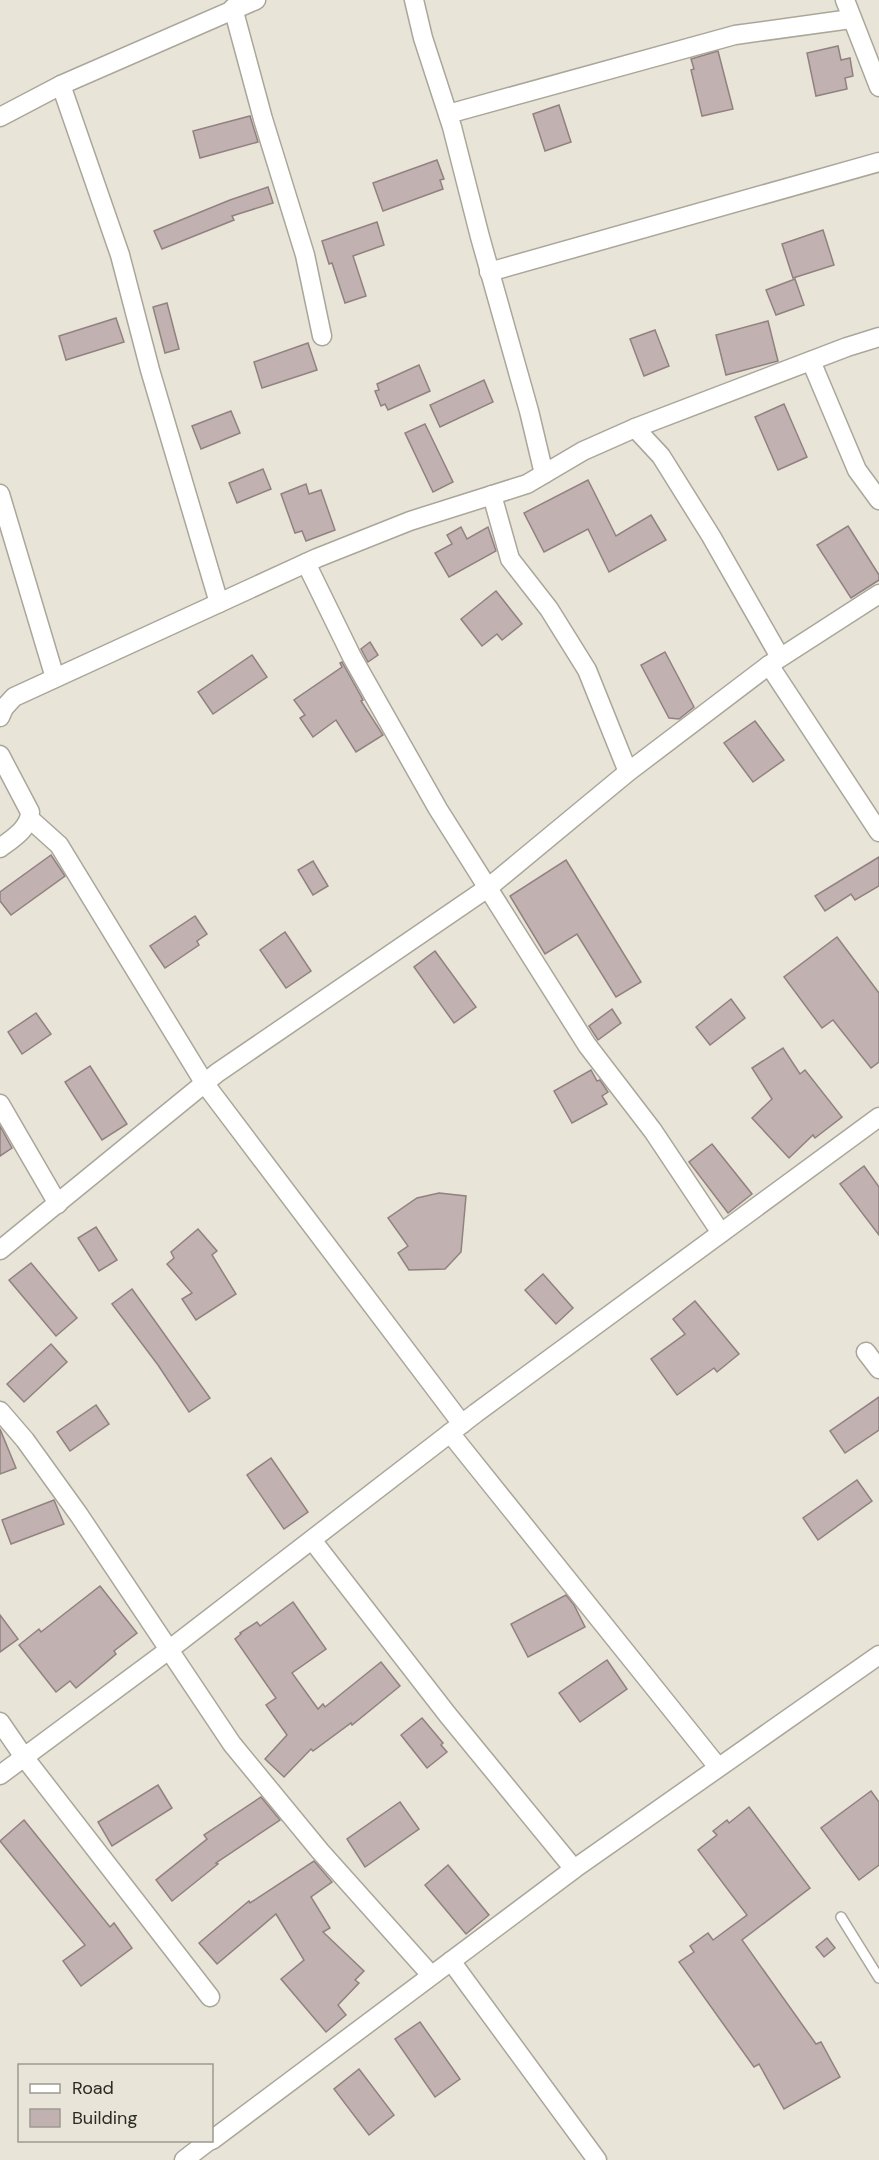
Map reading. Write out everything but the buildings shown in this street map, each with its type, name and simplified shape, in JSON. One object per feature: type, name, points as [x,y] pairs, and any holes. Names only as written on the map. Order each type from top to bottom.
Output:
[{"type":"street","points":[[0,117],[62,85],[233,8],[256,0]]},
{"type":"street","points":[[414,0],[423,38],[448,114],[489,273],[530,411],[544,474]]},
{"type":"street","points":[[845,0],[879,87]]},
{"type":"street","points":[[233,8],[263,119],[305,255],[322,336]]},
{"type":"street","points":[[448,114],[735,35],[851,19]]},
{"type":"street","points":[[62,85],[120,255],[150,370],[219,603]]},
{"type":"street","points":[[489,273],[879,162]]},
{"type":"street","points":[[1,711],[14,697],[306,563],[410,521],[526,484],[583,451],[635,428],[879,337]]},
{"type":"street","points":[[811,362],[857,470],[879,500]]},
{"type":"street","points":[[635,428],[661,456],[711,536],[774,661],[879,832]]},
{"type":"street","points":[[0,494],[55,678]]},
{"type":"street","points":[[492,495],[510,559],[549,609],[587,670],[628,772]]},
{"type":"street","points":[[306,563],[352,657],[438,809],[588,1045],[652,1131],[721,1233]]},
{"type":"street","points":[[0,1250],[205,1084],[489,887],[628,772],[774,661],[879,594]]},
{"type":"street","points":[[0,755],[30,812],[30,819],[25,826],[0,849]]},
{"type":"street","points":[[30,819],[58,845],[205,1084],[456,1428],[718,1767]]},
{"type":"street","points":[[0,1104],[58,1204]]},
{"type":"street","points":[[0,1775],[170,1649],[456,1428],[879,1117]]},
{"type":"street","points":[[866,1352],[879,1369]]},
{"type":"street","points":[[0,1411],[25,1440],[65,1496],[232,1744],[320,1851],[432,1975]]},
{"type":"street","points":[[312,1540],[447,1714],[574,1869]]},
{"type":"street","points":[[213,2139],[574,1869],[879,1654]]},
{"type":"street","points":[[0,1722],[24,1757],[210,1997]]},
{"type":"street","points":[[450,1961],[597,2160]]},
{"type":"street","points":[[184,2160],[208,2142]]},
{"type":"lane","points":[[841,1917],[879,1978]]}]
